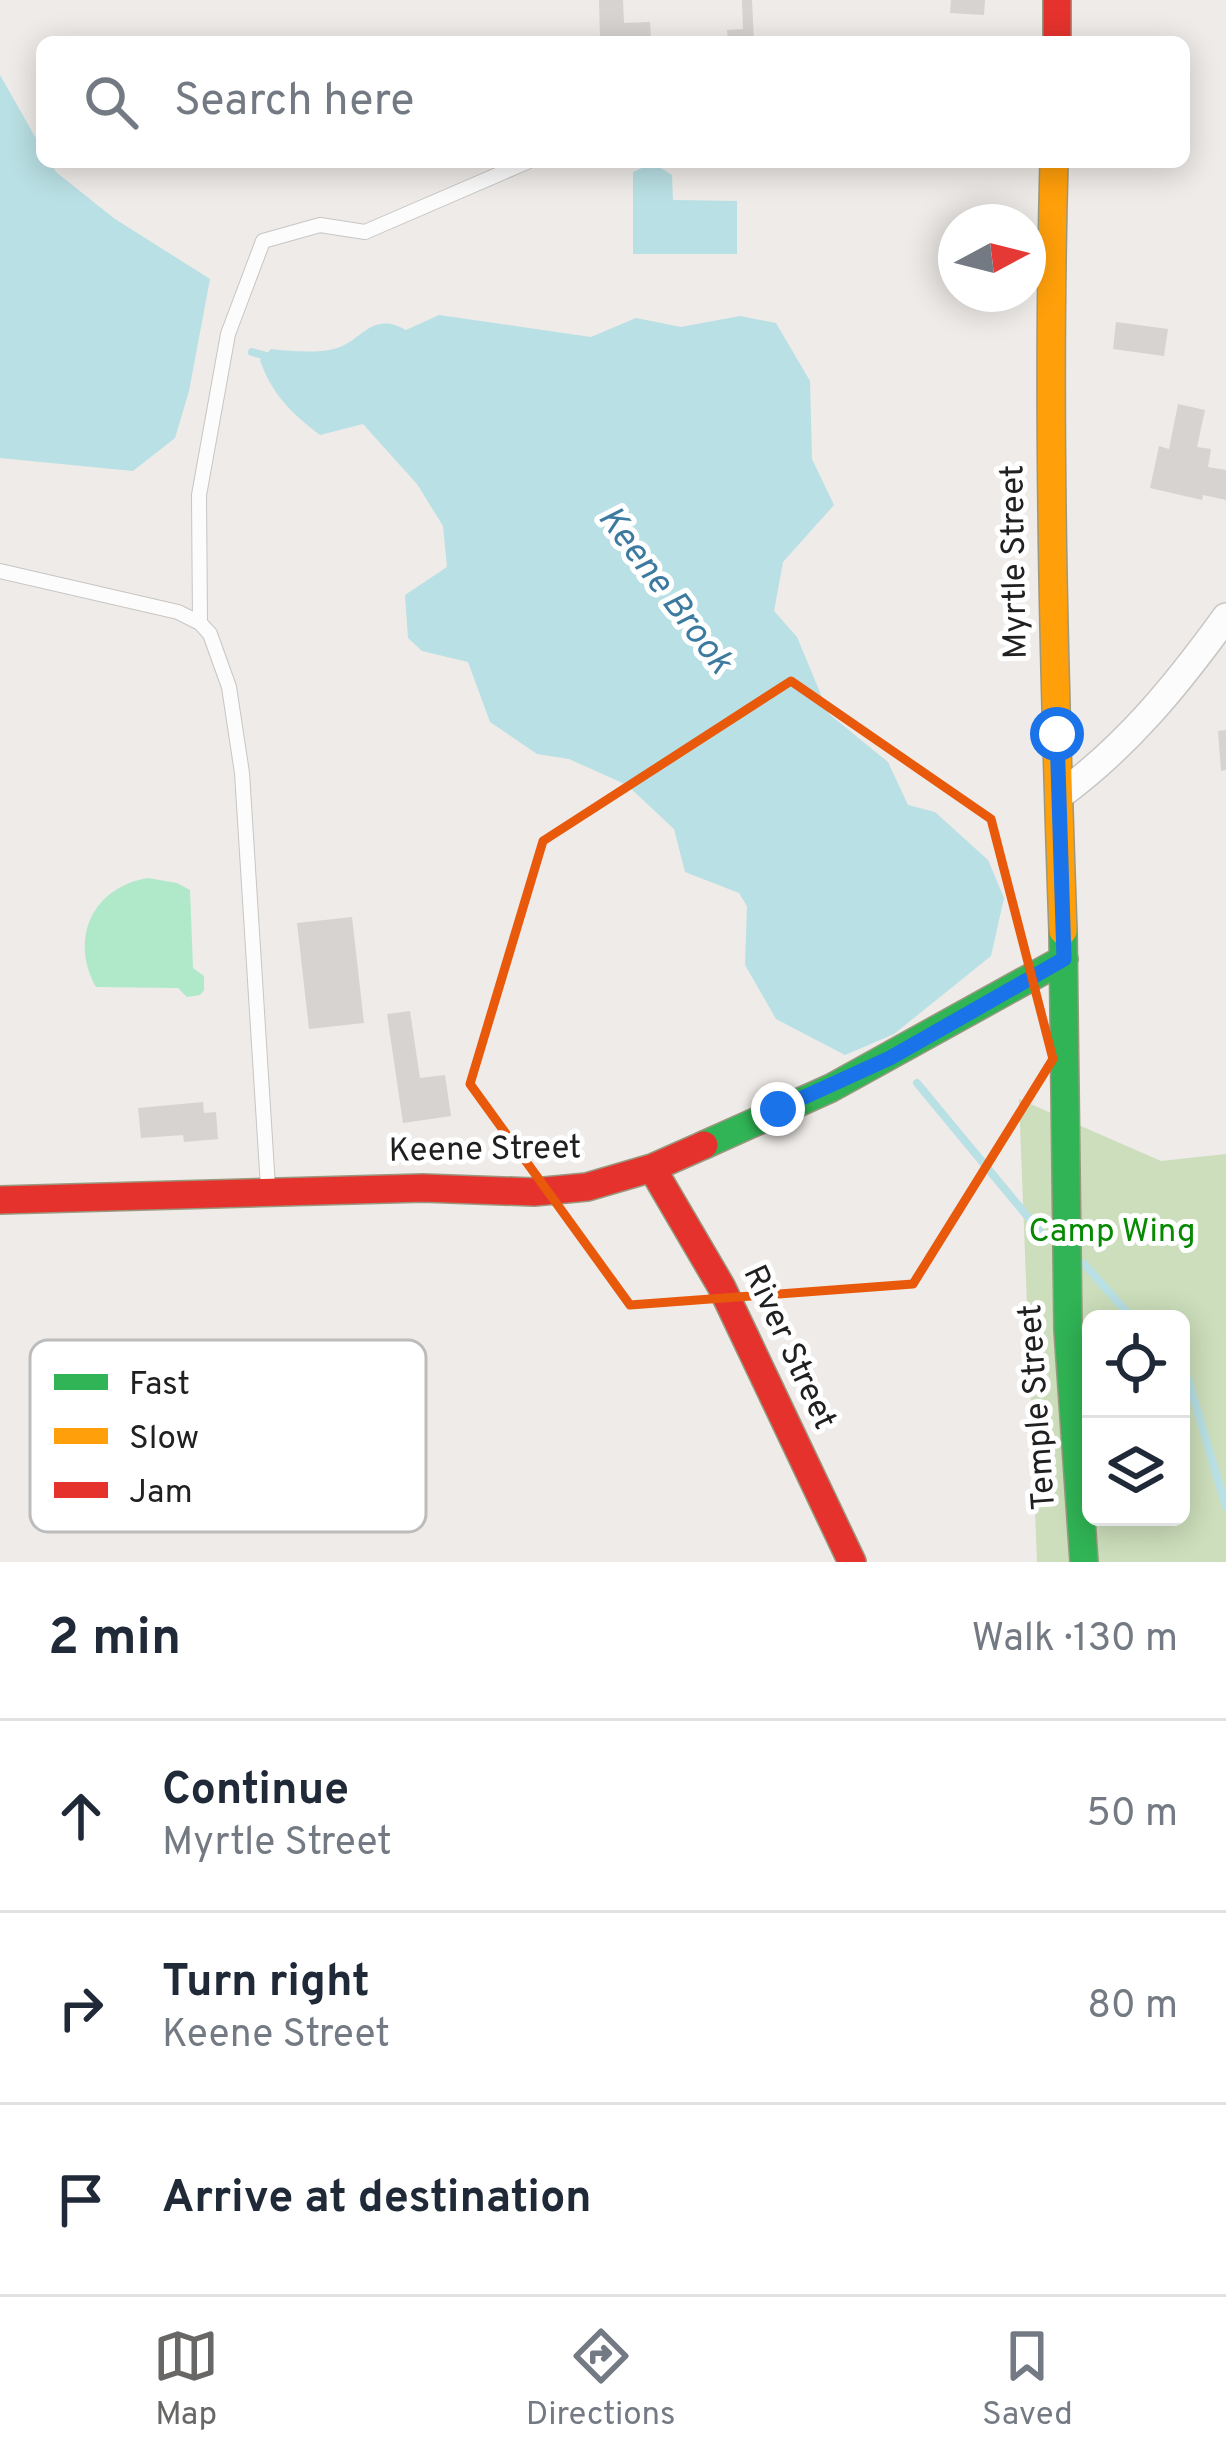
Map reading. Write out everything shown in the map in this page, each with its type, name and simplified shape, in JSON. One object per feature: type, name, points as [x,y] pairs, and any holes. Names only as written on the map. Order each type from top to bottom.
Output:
[{"type":"street","points":[[1057,0],[1057,36]]},
{"type":"street","name":"Myrtle Street","points":[[1054,168],[1049,505],[1064,959]]},
{"type":"street","points":[[1059,796],[1154,714],[1226,616]]},
{"type":"street","name":"Keene Street","points":[[0,1200],[422,1188],[534,1192],[587,1187],[652,1168],[851,1078],[1064,959]]},
{"type":"street","name":"Temple Street","points":[[1064,959],[1068,1330],[1084,1562]]},
{"type":"street","name":"River Street","points":[[652,1168],[721,1286],[852,1562]]},
{"type":"lane","points":[[269,1194],[242,773],[229,687],[218,652],[200,623],[199,495],[228,334],[263,241],[320,225],[364,232],[512,168]]},
{"type":"lane","points":[[0,571],[164,608],[200,623]]},
{"type":"highlighted area","points":[[791,681],[991,819],[1053,1059],[913,1284],[630,1305],[470,1084],[543,841]]},
{"type":"green space","points":[[148,878],[190,890],[193,968],[204,976],[200,995],[187,997],[178,988],[96,987],[88,969],[86,933],[100,904],[129,883]]},
{"type":"green space","name":"Camp Wing","points":[[1019,1099],[1161,1161],[1226,1154],[1226,1562],[1037,1562]]},
{"type":"water","points":[[0,75],[36,138],[36,168],[54,168],[115,219],[210,279],[175,438],[133,471],[0,458]]},
{"type":"water","points":[[661,168],[672,175],[673,200],[737,201],[737,254],[633,254],[633,172]]},
{"type":"water","points":[[439,315],[591,337],[636,318],[681,327],[740,316],[776,323],[810,381],[812,459],[834,505],[783,562],[774,611],[797,637],[829,714],[888,762],[908,805],[935,812],[988,860],[1004,898],[991,956],[894,1034],[845,1055],[776,1019],[745,965],[747,906],[739,893],[685,872],[674,829],[627,785],[569,759],[537,754],[490,722],[468,662],[422,651],[408,638],[405,595],[447,567],[443,526],[417,484],[363,424],[320,435],[284,402],[260,360],[271,349],[329,350],[374,326],[406,330]]},
{"type":"building","points":[[599,0],[623,0],[624,23],[650,22],[651,36],[600,36]]},
{"type":"building","points":[[742,0],[752,0],[754,36],[728,36],[727,30],[743,29]]},
{"type":"building","points":[[951,0],[985,0],[984,15],[950,13]]},
{"type":"building","points":[[1116,322],[1168,329],[1164,356],[1113,349]]},
{"type":"building","points":[[1178,404],[1205,410],[1197,447],[1211,449],[1208,467],[1226,470],[1226,500],[1203,495],[1202,500],[1150,488],[1159,446],[1169,449]]},
{"type":"building","points":[[1226,730],[1226,770],[1221,771],[1218,731]]},
{"type":"building","points":[[352,917],[364,1023],[309,1029],[297,923]]},
{"type":"building","points":[[410,1011],[420,1078],[445,1075],[451,1116],[403,1123],[387,1014]]},
{"type":"building","points":[[203,1102],[204,1113],[216,1112],[218,1139],[141,1138],[138,1108]]},
{"type":"waterway","name":"Keene Brook","points":[[252,352],[274,358]]},
{"type":"waterway","name":"Keene Brook","points":[[917,1083],[1047,1240]]},
{"type":"waterway","name":"Keene Brook","points":[[1084,1264],[1125,1310]]},
{"type":"waterway","name":"Keene Brook","points":[[1190,1386],[1226,1507]]},
{"type":"traffic: fast","points":[[1063,931],[1068,1330],[1084,1562]]},
{"type":"traffic: fast","points":[[704,1145],[831,1088],[1064,959]]},
{"type":"traffic: slow","points":[[1054,168],[1052,546],[1063,931]]},
{"type":"traffic: jam","points":[[1057,0],[1057,36]]},
{"type":"traffic: jam","points":[[0,1200],[423,1188],[534,1192],[587,1187],[652,1168],[704,1145]]},
{"type":"traffic: jam","points":[[652,1168],[721,1286],[852,1562]]},
{"type":"route","points":[[778,1109],[890,1058],[1064,959],[1057,734]]}]
